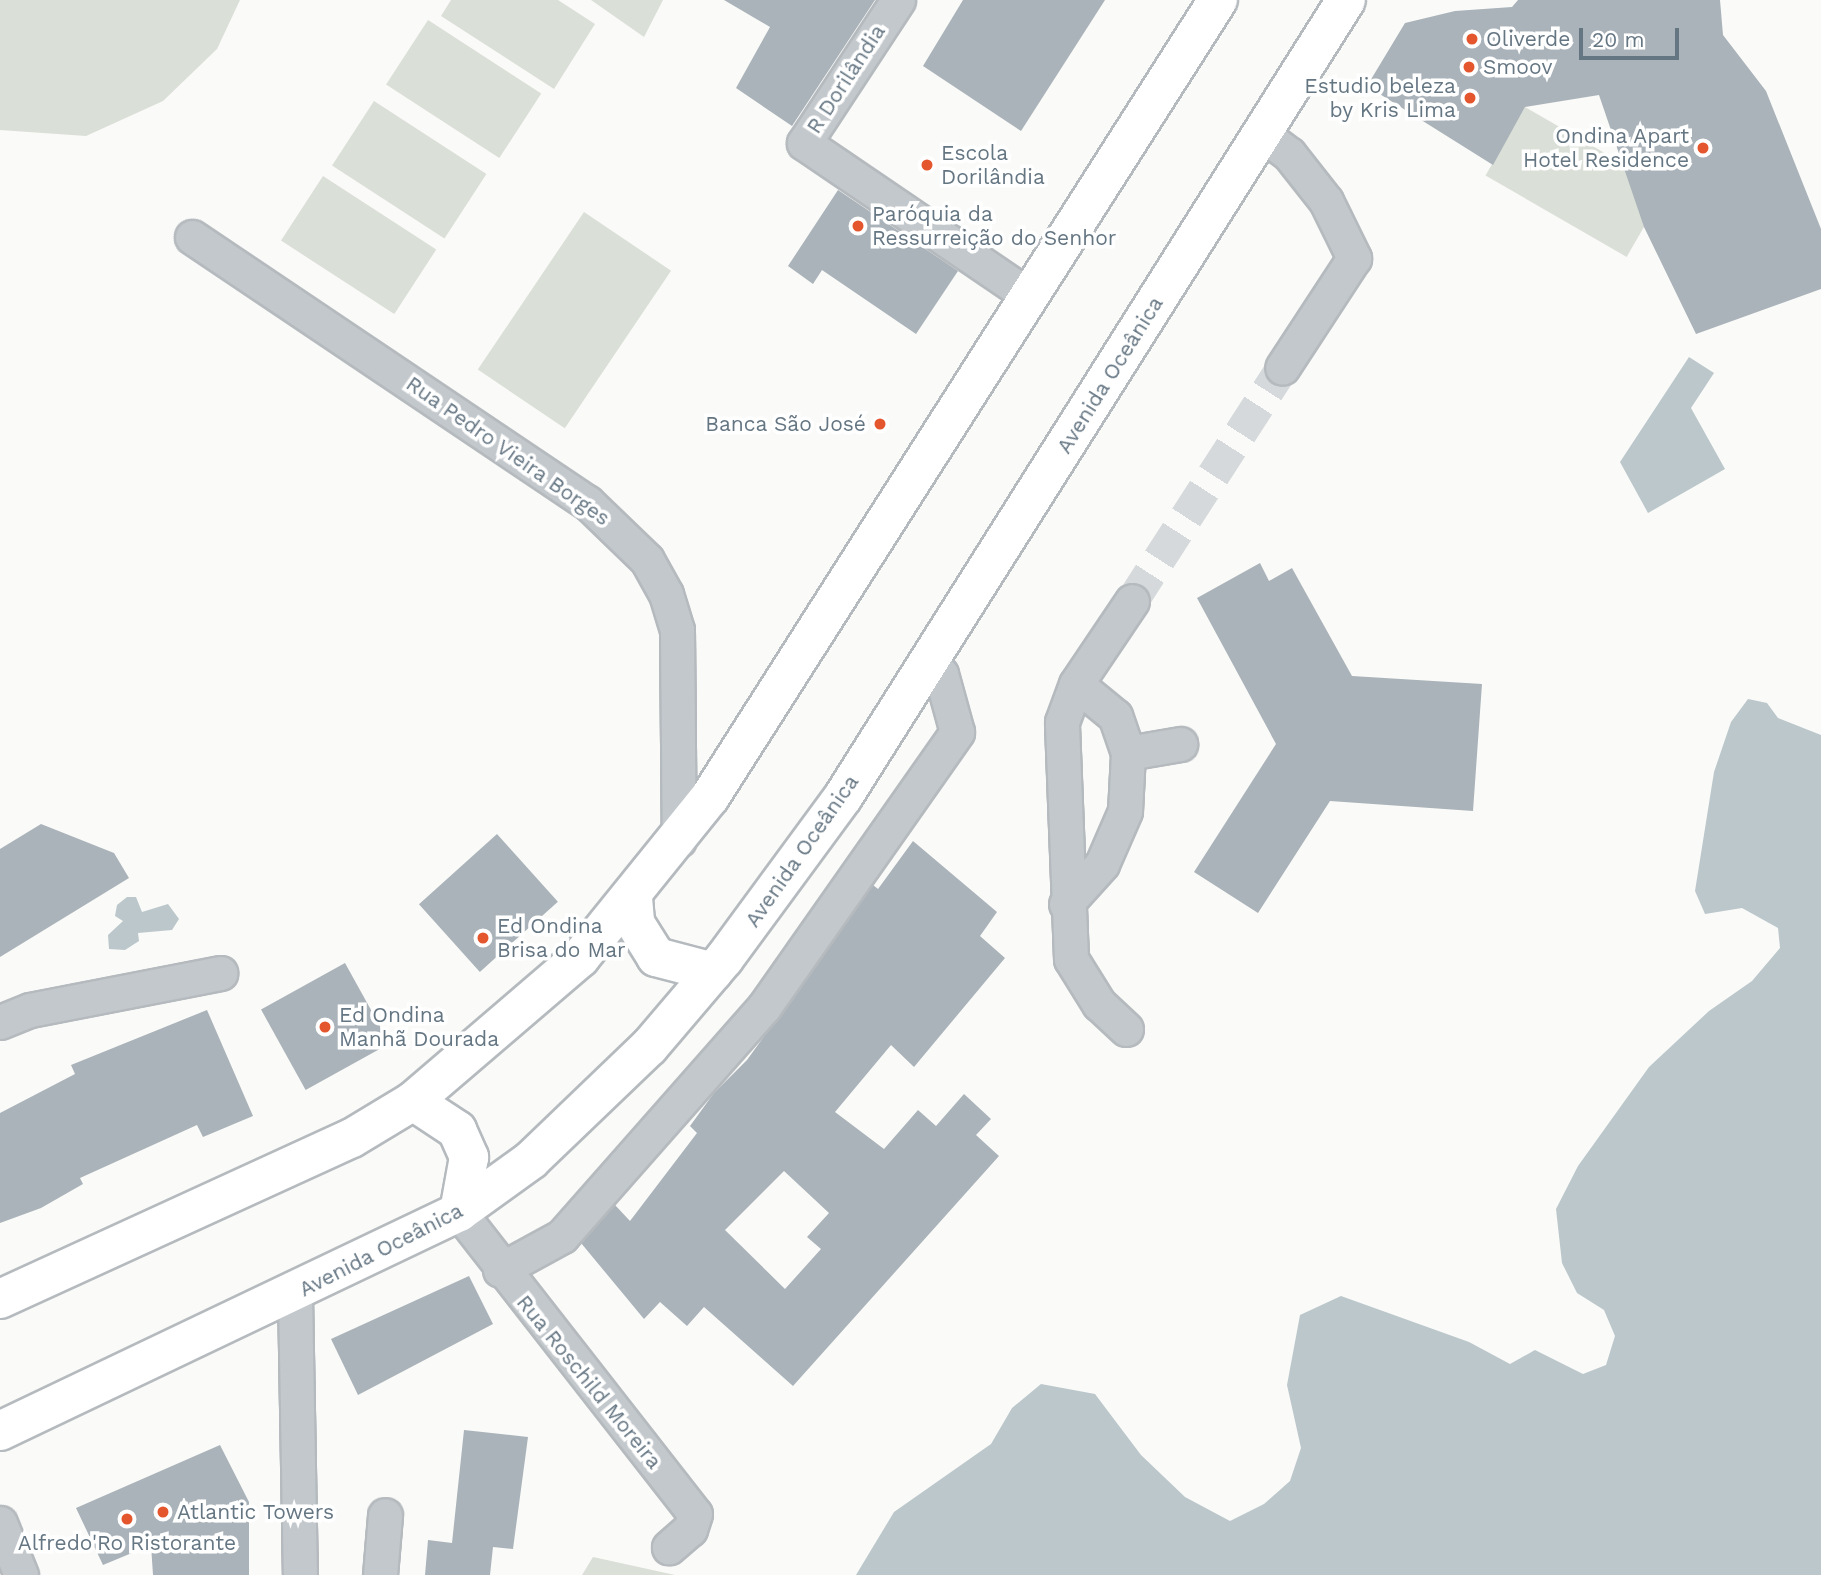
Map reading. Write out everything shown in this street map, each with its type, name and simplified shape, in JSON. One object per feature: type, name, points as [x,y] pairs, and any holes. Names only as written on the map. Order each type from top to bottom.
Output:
[{"type":"main road","points":[[0,1299],[286,1172],[413,1101],[580,958],[634,898],[679,840],[1218,0]]},
{"type":"main road","name":"Avenida Oceânica","points":[[0,1431],[295,1294],[459,1212],[531,1160],[593,1103],[713,972],[836,807],[1346,0]]},
{"type":"main road","points":[[634,898],[635,923],[656,957],[713,972]]},
{"type":"main road","points":[[413,1101],[457,1130],[469,1157],[459,1212]]},
{"type":"street","name":"R Dorilândia","points":[[898,0],[804,143],[1028,295]]},
{"type":"street","points":[[1262,133],[1289,154],[1326,201],[1354,258],[1282,368]]},
{"type":"street","name":"Rua Pedro Vieira Borges","points":[[192,237],[587,502],[648,560],[666,594],[677,630],[679,840]]},
{"type":"street","points":[[1126,1029],[1099,1004],[1071,958],[1066,904],[1062,722],[1076,684],[1132,601]]},
{"type":"street","points":[[500,1270],[562,1236],[721,1057],[764,1007],[933,767],[957,732],[941,674],[929,660]]},
{"type":"street","points":[[1066,904],[1102,864],[1125,811],[1129,753],[1115,716],[1076,684]]},
{"type":"street","points":[[1129,753],[1180,744]]},
{"type":"street","points":[[0,1022],[30,1010],[220,973]]},
{"type":"street","name":"Rua Roschild Moreira","points":[[459,1212],[500,1270],[695,1514],[690,1529],[669,1547]]},
{"type":"street","points":[[295,1294],[300,1575]]},
{"type":"street","points":[[380,1575],[385,1515]]},
{"type":"street","points":[[0,1523],[22,1575]]},
{"type":"shaded area","points":[[0,0],[240,0],[217,49],[163,101],[86,136],[0,130]]},
{"type":"shaded area","points":[[451,0],[558,0],[595,24],[554,89],[441,16]]},
{"type":"shaded area","points":[[591,0],[663,0],[644,37]]},
{"type":"shaded area","points":[[428,20],[541,94],[499,158],[386,85]]},
{"type":"shaded area","points":[[374,101],[486,174],[444,239],[332,166]]},
{"type":"shaded area","points":[[1525,107],[1666,188],[1627,257],[1486,175]]},
{"type":"shaded area","points":[[323,176],[436,250],[394,314],[281,241]]},
{"type":"shaded area","points":[[584,212],[671,271],[565,428],[478,370]]},
{"type":"shaded area","points":[[1689,357],[1714,373],[1691,408],[1725,469],[1648,513],[1620,462]]},
{"type":"shaded area","points":[[1748,699],[1767,703],[1778,718],[1821,735],[1821,1575],[856,1575],[894,1512],[991,1444],[1012,1408],[1041,1384],[1095,1394],[1141,1455],[1185,1497],[1230,1521],[1264,1504],[1290,1481],[1301,1448],[1287,1385],[1300,1315],[1341,1296],[1469,1342],[1510,1364],[1535,1350],[1583,1374],[1606,1365],[1615,1336],[1604,1310],[1577,1293],[1562,1263],[1556,1209],[1578,1166],[1649,1067],[1709,1011],[1752,981],[1780,948],[1778,928],[1742,908],[1705,914],[1695,891],[1714,772],[1731,722]]},
{"type":"shaded area","points":[[127,897],[136,897],[142,912],[168,904],[179,919],[172,930],[138,933],[139,941],[125,950],[109,949],[108,935],[123,921],[115,916],[117,905]]},
{"type":"shaded area","points":[[593,1557],[675,1575],[582,1575]]},
{"type":"building","points":[[724,0],[875,0],[792,126],[736,88],[770,27]]},
{"type":"building","points":[[963,0],[1105,0],[1021,131],[923,66]]},
{"type":"building","points":[[1518,0],[1720,0],[1723,35],[1766,91],[1821,229],[1821,289],[1696,334],[1644,227],[1599,95],[1525,107],[1493,165],[1367,86],[1405,23],[1455,11],[1512,7]]},
{"type":"building","name":"Paróquia da Ressurreição do Senhor","points":[[838,190],[958,271],[916,334],[822,270],[813,284],[788,266]]},
{"type":"building","points":[[1260,563],[1269,581],[1292,568],[1352,676],[1482,684],[1473,811],[1330,801],[1258,913],[1194,872],[1276,744],[1197,598]]},
{"type":"building","points":[[41,824],[114,853],[129,878],[0,957],[0,849]]},
{"type":"building","name":"Ed Ondina Brisa do Mar","points":[[497,834],[558,902],[480,972],[419,904]]},
{"type":"building","points":[[913,841],[997,912],[980,936],[1005,958],[914,1067],[891,1045],[835,1112],[884,1149],[918,1110],[936,1126],[964,1094],[991,1119],[976,1135],[999,1156],[793,1386],[704,1307],[687,1326],[660,1302],[644,1319],[581,1243],[615,1205],[630,1221],[697,1133],[690,1126],[714,1093],[747,1060],[873,885],[878,889]],"holes":[[[784,1171],[829,1213],[807,1237],[821,1249],[785,1289],[725,1230]]]},
{"type":"building","name":"Ed Ondina Manhã Dourada","points":[[345,963],[390,1043],[306,1090],[261,1010]]},
{"type":"building","points":[[207,1010],[253,1116],[203,1137],[197,1125],[80,1178],[83,1184],[41,1208],[0,1223],[0,1113],[75,1074],[71,1065]]},
{"type":"building","points":[[469,1276],[493,1324],[358,1395],[331,1339]]},
{"type":"building","points":[[464,1430],[528,1437],[513,1549],[493,1547],[490,1575],[425,1575],[428,1540],[452,1543]]},
{"type":"building","name":"Atlantic Towers","points":[[220,1445],[249,1502],[249,1575],[153,1575],[151,1545],[103,1565],[76,1508]]},
{"type":"tunnel","points":[[1132,601],[1282,368]]},
{"type":"place","name":"Oliverde","points":[[1472,39]]},
{"type":"place","name":"Smoov","points":[[1469,67]]},
{"type":"place","name":"Estudio beleza by Kris Lima","points":[[1470,98]]},
{"type":"place","name":"Ondina Apart Hotel Residence","points":[[1703,148]]},
{"type":"place","name":"Escola Dorilândia","points":[[927,165]]},
{"type":"place","name":"Paróquia da Ressurreição do Senhor","points":[[858,226]]},
{"type":"place","name":"Banca São José","points":[[880,424]]},
{"type":"place","name":"Ed Ondina Brisa do Mar","points":[[483,938]]},
{"type":"place","name":"Ed Ondina Manhã Dourada","points":[[325,1027]]},
{"type":"place","name":"Atlantic Towers","points":[[163,1512]]},
{"type":"place","name":"Alfredo'Ro Ristorante","points":[[127,1519]]}]
